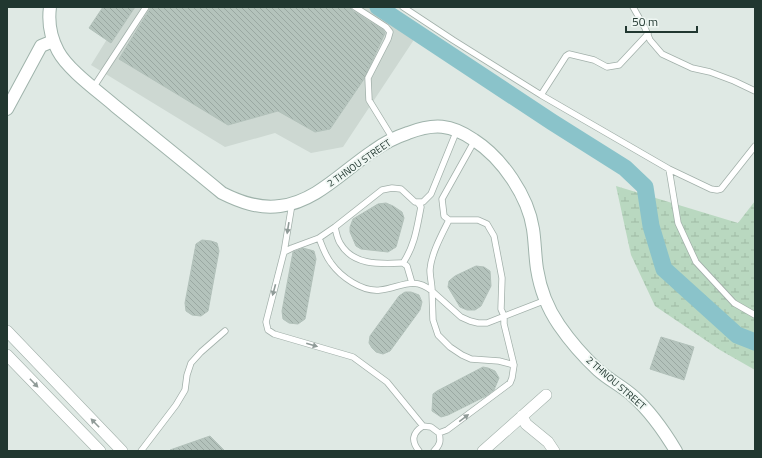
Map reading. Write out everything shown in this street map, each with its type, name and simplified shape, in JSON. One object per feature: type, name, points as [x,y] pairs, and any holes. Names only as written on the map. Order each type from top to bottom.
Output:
[{"type":"main road","name":"2 THNOU STREET","points":[[50,7],[50,24],[53,41],[58,53],[66,62],[93,88],[222,193],[237,201],[263,207],[292,204],[319,191],[373,151],[393,139],[422,127],[439,126],[457,129],[475,140],[494,157],[508,174],[524,199],[533,228],[538,271],[546,300],[558,324],[599,371],[633,396],[651,414],[667,435],[676,451]]},
{"type":"main road","points":[[7,109],[40,46],[53,41]]},
{"type":"street","points":[[7,331],[122,451]]},
{"type":"street","points":[[7,355],[100,451]]},
{"type":"street","points":[[483,451],[546,395]]},
{"type":"street","points":[[522,416],[526,424],[548,442],[554,451]]},
{"type":"lane","points":[[93,88],[146,7]]},
{"type":"lane","points":[[355,7],[390,32],[388,39],[368,78],[368,93],[369,100],[393,139]]},
{"type":"lane","points":[[403,7],[541,95],[669,169],[716,190],[721,189],[755,146]]},
{"type":"lane","points":[[633,7],[650,40],[662,54],[692,68],[710,72],[755,91]]},
{"type":"lane","points":[[541,95],[566,56],[569,54],[594,60],[608,67],[612,67],[619,65],[648,34]]},
{"type":"lane","points":[[418,203],[423,202],[431,194],[457,129]]},
{"type":"lane","points":[[439,433],[447,430],[510,383],[514,365],[500,303],[502,278],[494,236],[487,224],[478,220],[449,220],[444,216],[442,199],[475,140]]},
{"type":"lane","points":[[669,169],[678,223],[696,262],[734,303],[755,315]]},
{"type":"lane","points":[[284,252],[319,238],[335,228],[382,190],[392,188],[401,189],[421,206],[416,234],[409,254],[403,263]]},
{"type":"lane","points":[[431,194],[442,199]]},
{"type":"lane","points":[[292,204],[284,252],[266,322],[268,330],[274,334],[354,357],[387,382],[423,426]]},
{"type":"lane","points":[[449,220],[440,236],[431,261],[430,271],[433,320],[438,335],[450,347],[471,360],[499,361],[514,365]]},
{"type":"lane","points":[[335,228],[340,243],[349,254],[362,261],[377,264],[403,263],[407,266],[412,283]]},
{"type":"lane","points":[[319,238],[331,264],[342,275],[357,285],[368,290],[380,290],[399,284],[421,284],[432,291],[461,317],[470,321],[487,323],[546,300]]},
{"type":"lane","points":[[141,451],[176,405],[185,390],[187,375],[191,363],[225,331]]},
{"type":"lane","points":[[419,451],[414,444],[414,437],[417,430],[423,426],[431,427],[439,433],[441,440],[439,447],[434,451]]},
{"type":"shaded area","points":[[127,7],[387,7],[421,29],[343,147],[311,153],[275,133],[225,147],[91,65]]},
{"type":"green space","points":[[616,186],[738,223],[755,201],[755,370],[720,350],[655,306],[631,255]]},
{"type":"building","points":[[103,7],[135,7],[111,43],[89,28]]},
{"type":"building","points":[[151,7],[350,7],[353,11],[383,30],[385,33],[364,79],[330,129],[315,132],[278,111],[228,125],[119,59]]},
{"type":"building","points":[[386,203],[402,212],[404,218],[396,247],[388,252],[361,249],[356,246],[350,232],[353,219],[378,204]]},
{"type":"building","points":[[202,240],[217,243],[219,251],[208,311],[201,316],[192,315],[186,311],[185,303],[196,244]]},
{"type":"building","points":[[303,248],[314,251],[316,259],[305,319],[298,324],[289,323],[283,319],[282,311],[293,252]]},
{"type":"building","points":[[476,266],[484,267],[490,271],[491,286],[481,306],[475,310],[467,310],[460,307],[448,287],[449,281],[455,276]]},
{"type":"building","points":[[405,292],[411,292],[419,295],[422,302],[420,310],[390,351],[383,354],[376,352],[369,343],[370,336],[399,296]]},
{"type":"building","points":[[661,337],[694,347],[684,380],[650,369]]},
{"type":"building","points":[[483,367],[495,371],[499,378],[494,390],[486,396],[448,415],[441,417],[432,411],[433,394]]},
{"type":"building","points":[[210,436],[225,451],[170,451],[170,450]]},
{"type":"waterway","points":[[378,7],[552,122],[625,168],[645,187],[651,226],[664,269],[737,335],[755,342]]}]
